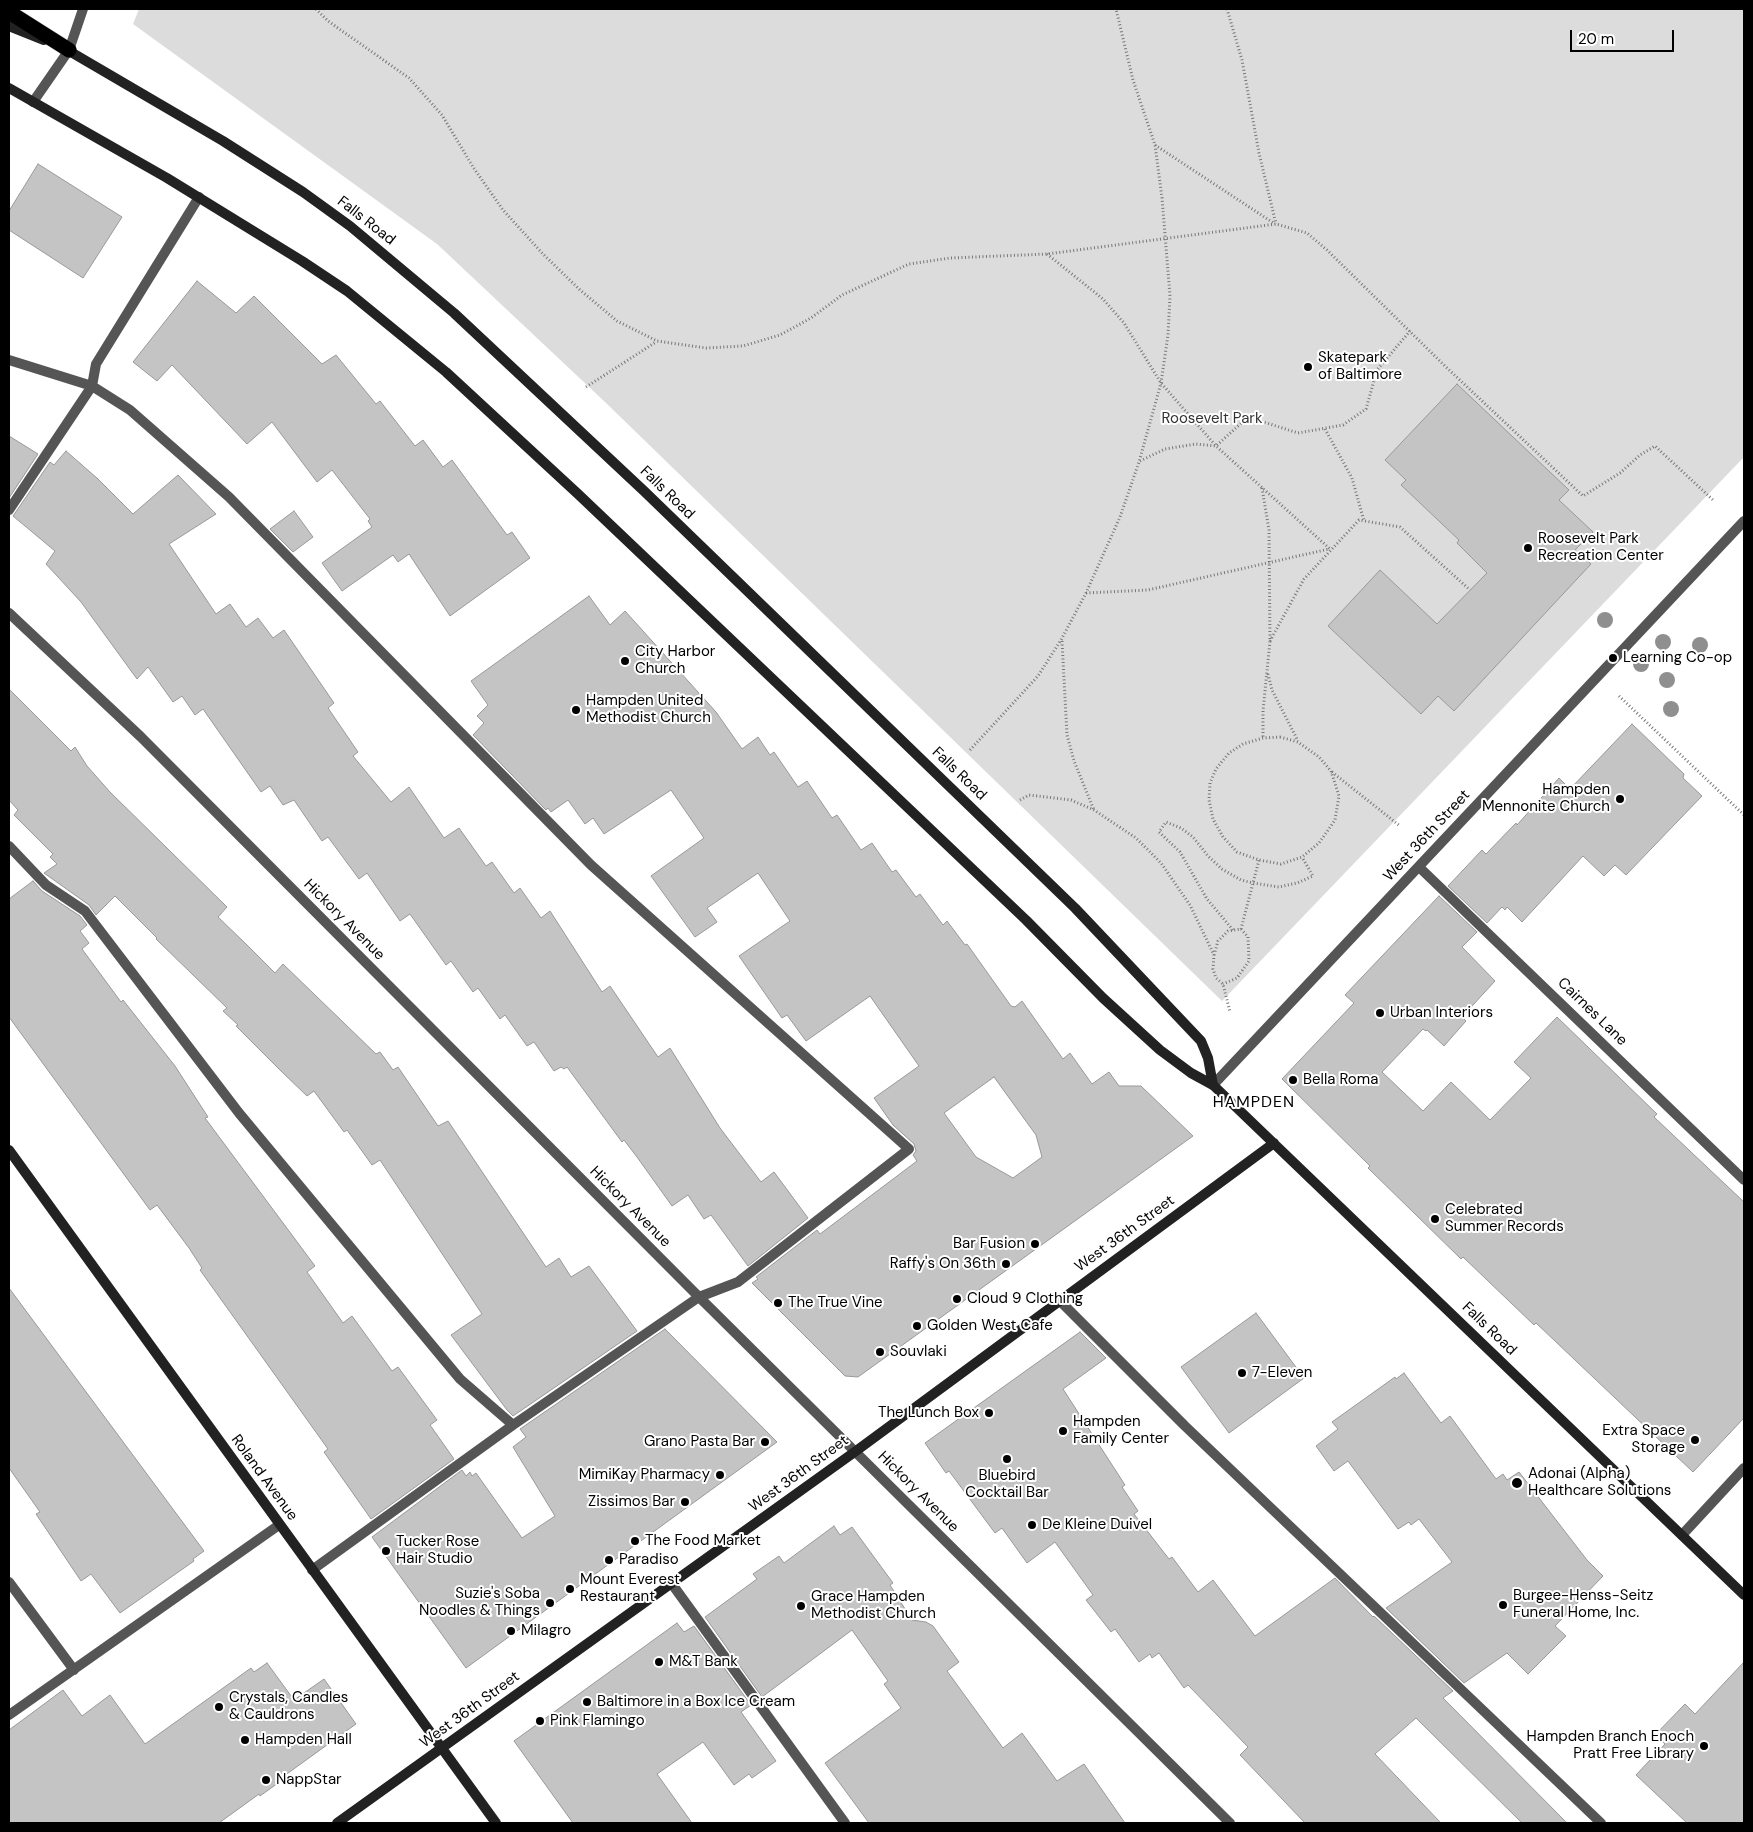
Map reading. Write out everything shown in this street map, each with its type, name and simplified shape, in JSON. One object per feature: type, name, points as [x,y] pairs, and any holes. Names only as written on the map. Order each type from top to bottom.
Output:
[{"type":"highway","points":[[9,12],[69,50]]},
{"type":"main road","name":"Falls Road","points":[[9,26],[69,50],[223,141],[302,192],[350,226],[454,313],[644,491],[1075,908],[1201,1041],[1208,1058],[1213,1085]]},
{"type":"main road","name":"Falls Road","points":[[9,88],[199,198],[347,291],[446,372],[578,494],[1012,906],[1103,998],[1160,1050],[1191,1074],[1213,1085],[1744,1595]]},
{"type":"main road","name":"West 36th Street","points":[[337,1823],[856,1451],[1274,1143]]},
{"type":"main road","name":"Roland Avenue","points":[[9,1150],[496,1823]]},
{"type":"street","points":[[33,102],[69,50],[83,9]]},
{"type":"street","points":[[9,510],[92,386],[96,364],[199,198]]},
{"type":"street","points":[[9,360],[92,386],[130,410],[229,497],[591,865],[910,1149],[738,1282],[699,1297],[513,1425],[312,1570]]},
{"type":"street","name":"West 36th Street","points":[[1213,1085],[1744,521]]},
{"type":"street","name":"Hickory Avenue","points":[[9,612],[141,737],[699,1297],[1230,1823]]},
{"type":"street","points":[[9,846],[46,885],[85,911],[239,1113],[454,1371],[513,1425]]},
{"type":"street","name":"Cairnes Lane","points":[[1419,866],[1744,1180]]},
{"type":"street","points":[[1059,1300],[1185,1426],[1595,1821]]},
{"type":"street","points":[[1682,1535],[1744,1468]]},
{"type":"street","points":[[9,1716],[279,1525]]},
{"type":"street","points":[[9,1582],[74,1670]]},
{"type":"street","points":[[672,1584],[845,1823]]},
{"type":"path","points":[[316,9],[328,21],[409,78],[442,115],[473,167],[503,210],[543,254],[580,290],[617,321],[657,341],[706,348],[743,346],[780,335],[811,318],[842,295],[876,277],[909,264],[950,258],[1047,254],[1276,224]]},
{"type":"path","points":[[970,750],[1038,676],[1062,640],[1120,518],[1140,462],[1161,383],[1168,335],[1170,296],[1155,145],[1133,80],[1116,9]]},
{"type":"path","points":[[1227,9],[1242,60],[1259,153],[1276,224]]},
{"type":"path","points":[[1155,145],[1276,224],[1307,234],[1327,250],[1583,496],[1620,473],[1640,455],[1655,446],[1713,500]]},
{"type":"path","points":[[1047,254],[1103,299],[1124,323],[1161,383],[1216,446],[1330,549]]},
{"type":"path","points":[[1140,462],[1164,450],[1196,444],[1216,446],[1248,417],[1298,433],[1343,425],[1366,409],[1377,370],[1395,345],[1410,331]]},
{"type":"path","points":[[586,387],[657,341]]},
{"type":"path","points":[[1326,428],[1352,478],[1364,521]]},
{"type":"path","points":[[1262,488],[1269,530],[1270,641],[1263,711],[1263,738]]},
{"type":"path","points":[[1270,641],[1304,579],[1359,520],[1400,527],[1470,590]]},
{"type":"path","points":[[1086,593],[1148,590],[1269,561],[1330,549]]},
{"type":"path","points":[[1062,640],[1067,735],[1077,769],[1094,810]]},
{"type":"path","points":[[1267,671],[1272,690],[1298,742]]},
{"type":"path","points":[[1619,696],[1744,815]]},
{"type":"path","points":[[1331,772],[1339,796],[1335,820],[1319,843],[1302,857],[1281,864],[1259,860],[1237,852],[1223,837],[1213,819],[1209,800],[1210,783],[1216,769],[1229,753],[1243,744],[1263,738],[1280,737],[1298,742],[1318,757],[1331,772],[1400,826]]},
{"type":"path","points":[[1020,800],[1029,795],[1071,800],[1094,810],[1136,838],[1161,864],[1190,905],[1214,955]]},
{"type":"path","points":[[1233,930],[1207,899],[1180,852],[1159,832],[1166,822],[1181,828],[1222,869],[1253,883],[1279,887],[1297,883],[1313,876],[1302,857]]},
{"type":"path","points":[[1241,929],[1259,860]]},
{"type":"path","points":[[1223,984],[1236,978],[1249,961],[1248,936],[1241,929]]},
{"type":"path","points":[[1230,1012],[1223,984],[1216,978],[1212,969],[1218,940],[1228,931],[1241,929]]},
{"type":"green space","name":"Roosevelt Park","points":[[139,9],[1744,9],[1744,457],[1222,1001],[605,402],[437,244],[133,24]]},
{"type":"building","points":[[38,164],[122,217],[83,278],[9,230],[9,211]]},
{"type":"building","points":[[197,281],[236,313],[254,296],[322,364],[336,355],[376,404],[380,401],[415,446],[423,440],[443,467],[452,460],[507,535],[512,532],[530,558],[450,616],[409,554],[398,562],[393,555],[342,591],[322,563],[372,527],[368,521],[370,519],[332,470],[317,482],[272,422],[247,444],[172,365],[157,381],[133,362]]},
{"type":"building","name":"Roosevelt Park Recreation Center","points":[[1457,384],[1569,490],[1559,500],[1593,532],[1575,550],[1591,564],[1454,711],[1438,696],[1421,714],[1328,626],[1380,570],[1437,624],[1487,573],[1457,543],[1459,540],[1401,485],[1406,480],[1385,460]]},
{"type":"building","points":[[9,436],[38,454],[9,498]]},
{"type":"building","points":[[66,451],[98,479],[133,514],[178,475],[216,514],[169,544],[216,614],[230,604],[246,627],[258,618],[273,638],[284,630],[334,703],[328,708],[358,752],[353,756],[391,802],[409,787],[444,838],[459,828],[486,866],[492,862],[514,893],[520,888],[541,918],[550,911],[602,992],[610,986],[658,1057],[670,1048],[720,1128],[761,1182],[774,1172],[808,1218],[748,1266],[711,1215],[704,1219],[688,1195],[672,1206],[637,1157],[624,1140],[622,1142],[567,1067],[564,1069],[561,1067],[554,1071],[534,1042],[527,1046],[505,1015],[500,1019],[478,988],[473,992],[451,961],[446,965],[410,914],[400,921],[367,873],[359,879],[328,837],[322,841],[294,800],[283,805],[270,786],[261,792],[203,709],[195,715],[182,696],[173,702],[148,667],[137,679],[81,602],[46,564],[55,551],[13,516],[50,462],[54,465]]},
{"type":"building","points":[[294,511],[313,537],[293,552],[270,529]]},
{"type":"building","points":[[589,596],[610,625],[625,611],[716,712],[742,749],[758,737],[770,755],[774,752],[798,787],[807,781],[832,818],[837,815],[861,850],[872,843],[892,872],[896,870],[916,897],[920,894],[943,925],[947,921],[965,945],[967,944],[1011,1006],[1015,1007],[1022,1001],[1063,1059],[1070,1053],[1092,1084],[1109,1072],[1119,1086],[1141,1086],[1193,1136],[858,1377],[845,1376],[752,1283],[758,1279],[756,1277],[817,1230],[820,1234],[917,1161],[913,1155],[916,1151],[914,1144],[893,1125],[874,1098],[919,1066],[870,996],[806,1041],[787,1015],[782,1018],[739,956],[790,921],[758,873],[707,908],[717,922],[695,937],[651,876],[704,838],[671,790],[604,834],[593,818],[585,824],[568,800],[551,812],[548,808],[546,810],[473,735],[484,723],[477,716],[488,705],[471,681]],"holes":[[[994,1077],[1036,1135],[1042,1157],[1013,1178],[976,1157],[944,1113]]]},
{"type":"building","points":[[9,689],[71,751],[75,747],[87,766],[110,792],[227,907],[218,917],[275,973],[283,964],[376,1054],[380,1052],[393,1070],[398,1067],[438,1126],[448,1121],[546,1267],[559,1258],[571,1277],[589,1266],[637,1331],[513,1416],[507,1410],[451,1335],[482,1314],[380,1160],[372,1165],[347,1130],[344,1132],[314,1091],[307,1096],[281,1071],[223,1011],[227,1008],[115,896],[96,915],[89,905],[44,873],[57,864],[50,857],[53,854],[14,815],[18,810],[9,800]]},
{"type":"building","points":[[1632,724],[1684,774],[1683,778],[1702,796],[1626,875],[1615,865],[1604,876],[1583,856],[1522,922],[1507,907],[1505,910],[1502,907],[1487,923],[1448,886],[1482,850],[1486,854],[1516,823],[1517,825],[1559,778],[1570,789]]},
{"type":"building","points":[[33,881],[42,891],[80,916],[87,925],[80,931],[89,943],[82,949],[121,1002],[123,1000],[175,1066],[208,1117],[205,1118],[315,1266],[307,1272],[343,1323],[352,1316],[392,1371],[398,1367],[437,1420],[430,1425],[454,1459],[371,1519],[324,1452],[328,1449],[200,1270],[202,1268],[189,1248],[157,1205],[150,1210],[9,1017],[9,899]]},
{"type":"building","points":[[1439,896],[1477,932],[1462,947],[1495,981],[1462,1017],[1466,1021],[1444,1046],[1427,1030],[1423,1029],[1382,1072],[1423,1111],[1451,1082],[1490,1120],[1531,1078],[1514,1062],[1557,1017],[1657,1114],[1654,1117],[1744,1202],[1744,1418],[1693,1472],[1536,1323],[1534,1325],[1463,1257],[1461,1259],[1368,1168],[1370,1166],[1282,1079],[1354,1003],[1345,995]]},
{"type":"building","points":[[9,1288],[204,1551],[193,1559],[194,1561],[120,1613],[91,1574],[81,1581],[36,1514],[40,1512],[9,1468]]},
{"type":"building","name":"7-Eleven","points":[[1256,1313],[1304,1378],[1229,1433],[1181,1367]]},
{"type":"building","points":[[665,1329],[777,1442],[466,1668],[372,1537],[462,1470],[466,1476],[470,1472],[472,1476],[476,1473],[522,1538],[555,1516],[513,1447],[526,1437],[520,1429]]},
{"type":"building","points":[[1080,1332],[1106,1358],[1063,1389],[1125,1485],[1122,1487],[1138,1511],[1134,1514],[1169,1559],[1172,1557],[1198,1592],[1213,1580],[1255,1636],[1335,1578],[1373,1617],[1453,1691],[1443,1698],[1567,1823],[1522,1823],[1416,1718],[1375,1754],[1441,1823],[1305,1823],[1240,1755],[1248,1747],[1188,1685],[1184,1688],[1159,1653],[1152,1658],[1150,1654],[1139,1662],[1115,1629],[1111,1632],[1086,1600],[1093,1595],[1055,1542],[1027,1563],[1002,1528],[995,1533],[949,1471],[946,1473],[925,1443]]},
{"type":"building","points":[[1404,1373],[1441,1423],[1450,1416],[1496,1479],[1503,1474],[1507,1480],[1519,1472],[1587,1560],[1603,1576],[1555,1626],[1566,1636],[1528,1674],[1507,1653],[1464,1683],[1386,1608],[1452,1562],[1419,1519],[1411,1525],[1409,1522],[1398,1529],[1348,1461],[1334,1471],[1316,1446],[1338,1429],[1332,1422],[1395,1377],[1396,1379]]},
{"type":"building","points":[[834,1526],[840,1535],[852,1527],[893,1583],[890,1585],[912,1620],[926,1622],[933,1626],[959,1662],[947,1671],[1003,1748],[1022,1733],[1057,1781],[1084,1764],[1125,1823],[869,1823],[825,1763],[901,1708],[884,1684],[888,1681],[852,1630],[762,1697],[705,1617],[757,1579],[753,1574],[779,1556],[784,1563]]},
{"type":"building","points":[[677,1623],[684,1632],[694,1626],[751,1705],[741,1712],[776,1761],[752,1778],[749,1774],[734,1785],[703,1742],[657,1774],[692,1823],[573,1823],[514,1741]]},
{"type":"building","name":"Hampden Branch Enoch Pratt Free Library","points":[[1744,1662],[1744,1823],[1687,1823],[1636,1775],[1665,1744],[1655,1735],[1685,1704],[1695,1714]]},
{"type":"building","points":[[267,1663],[294,1700],[324,1679],[356,1724],[284,1776],[285,1778],[219,1823],[9,1823],[9,1730],[63,1690],[82,1716],[110,1695],[145,1744],[251,1668],[254,1672]]},
{"type":"place","name":"Skatepark of Baltimore","points":[[1308,367]]},
{"type":"place","name":"Roosevelt Park Recreation Center","points":[[1528,548]]},
{"type":"place","name":"Learning Co-op","points":[[1613,658]]},
{"type":"place","name":"City Harbor Church","points":[[625,661]]},
{"type":"place","name":"Hampden United Methodist Church","points":[[576,710]]},
{"type":"place","name":"Hampden Mennonite Church","points":[[1620,799]]},
{"type":"place","name":"Urban Interiors","points":[[1380,1013]]},
{"type":"place","name":"Bella Roma","points":[[1293,1080]]},
{"type":"place","name":"Celebrated Summer Records","points":[[1435,1219]]},
{"type":"place","name":"Bar Fusion","points":[[1035,1244]]},
{"type":"place","name":"Raffy's On 36th","points":[[1006,1264]]},
{"type":"place","name":"Cloud 9 Clothing","points":[[957,1299]]},
{"type":"place","name":"The True Vine","points":[[778,1303]]},
{"type":"place","name":"Golden West Cafe","points":[[917,1326]]},
{"type":"place","name":"Souvlaki","points":[[880,1352]]},
{"type":"place","name":"7-Eleven","points":[[1242,1373]]},
{"type":"place","name":"The Lunch Box","points":[[989,1413]]},
{"type":"place","name":"Hampden Family Center","points":[[1063,1431]]},
{"type":"place","name":"Extra Space Storage","points":[[1695,1440]]},
{"type":"place","name":"Grano Pasta Bar","points":[[765,1442]]},
{"type":"place","name":"Bluebird Cocktail Bar","points":[[1007,1459]]},
{"type":"place","name":"MimiKay Pharmacy","points":[[720,1475]]},
{"type":"place","name":"Adonai (Alpha) Healthcare Solutions","points":[[1517,1483]]},
{"type":"place","name":"Zissimos Bar","points":[[685,1502]]},
{"type":"place","name":"De Kleine Duivel","points":[[1032,1525]]},
{"type":"place","name":"The Food Market","points":[[635,1541]]},
{"type":"place","name":"Tucker Rose Hair Studio","points":[[386,1551]]},
{"type":"place","name":"Paradiso","points":[[609,1560]]},
{"type":"place","name":"Mount Everest Restaurant","points":[[570,1589]]},
{"type":"place","name":"Suzie's Soba Noodles & Things","points":[[550,1603]]},
{"type":"place","name":"Burgee-Henss-Seitz Funeral Home, Inc.","points":[[1503,1605]]},
{"type":"place","name":"Grace Hampden Methodist Church","points":[[801,1606]]},
{"type":"place","name":"Milagro","points":[[511,1631]]},
{"type":"place","name":"M&T Bank","points":[[659,1662]]},
{"type":"place","name":"Baltimore in a Box Ice Cream","points":[[587,1702]]},
{"type":"place","name":"Crystals, Candles & Cauldrons","points":[[219,1707]]},
{"type":"place","name":"Pink Flamingo","points":[[540,1721]]},
{"type":"place","name":"Hampden Hall","points":[[245,1740]]},
{"type":"place","name":"Hampden Branch Enoch Pratt Free Library","points":[[1704,1746]]},
{"type":"place","name":"NappStar","points":[[266,1780]]},
{"type":"district","name":"HAMPDEN","points":[[1254,1103]]}]
